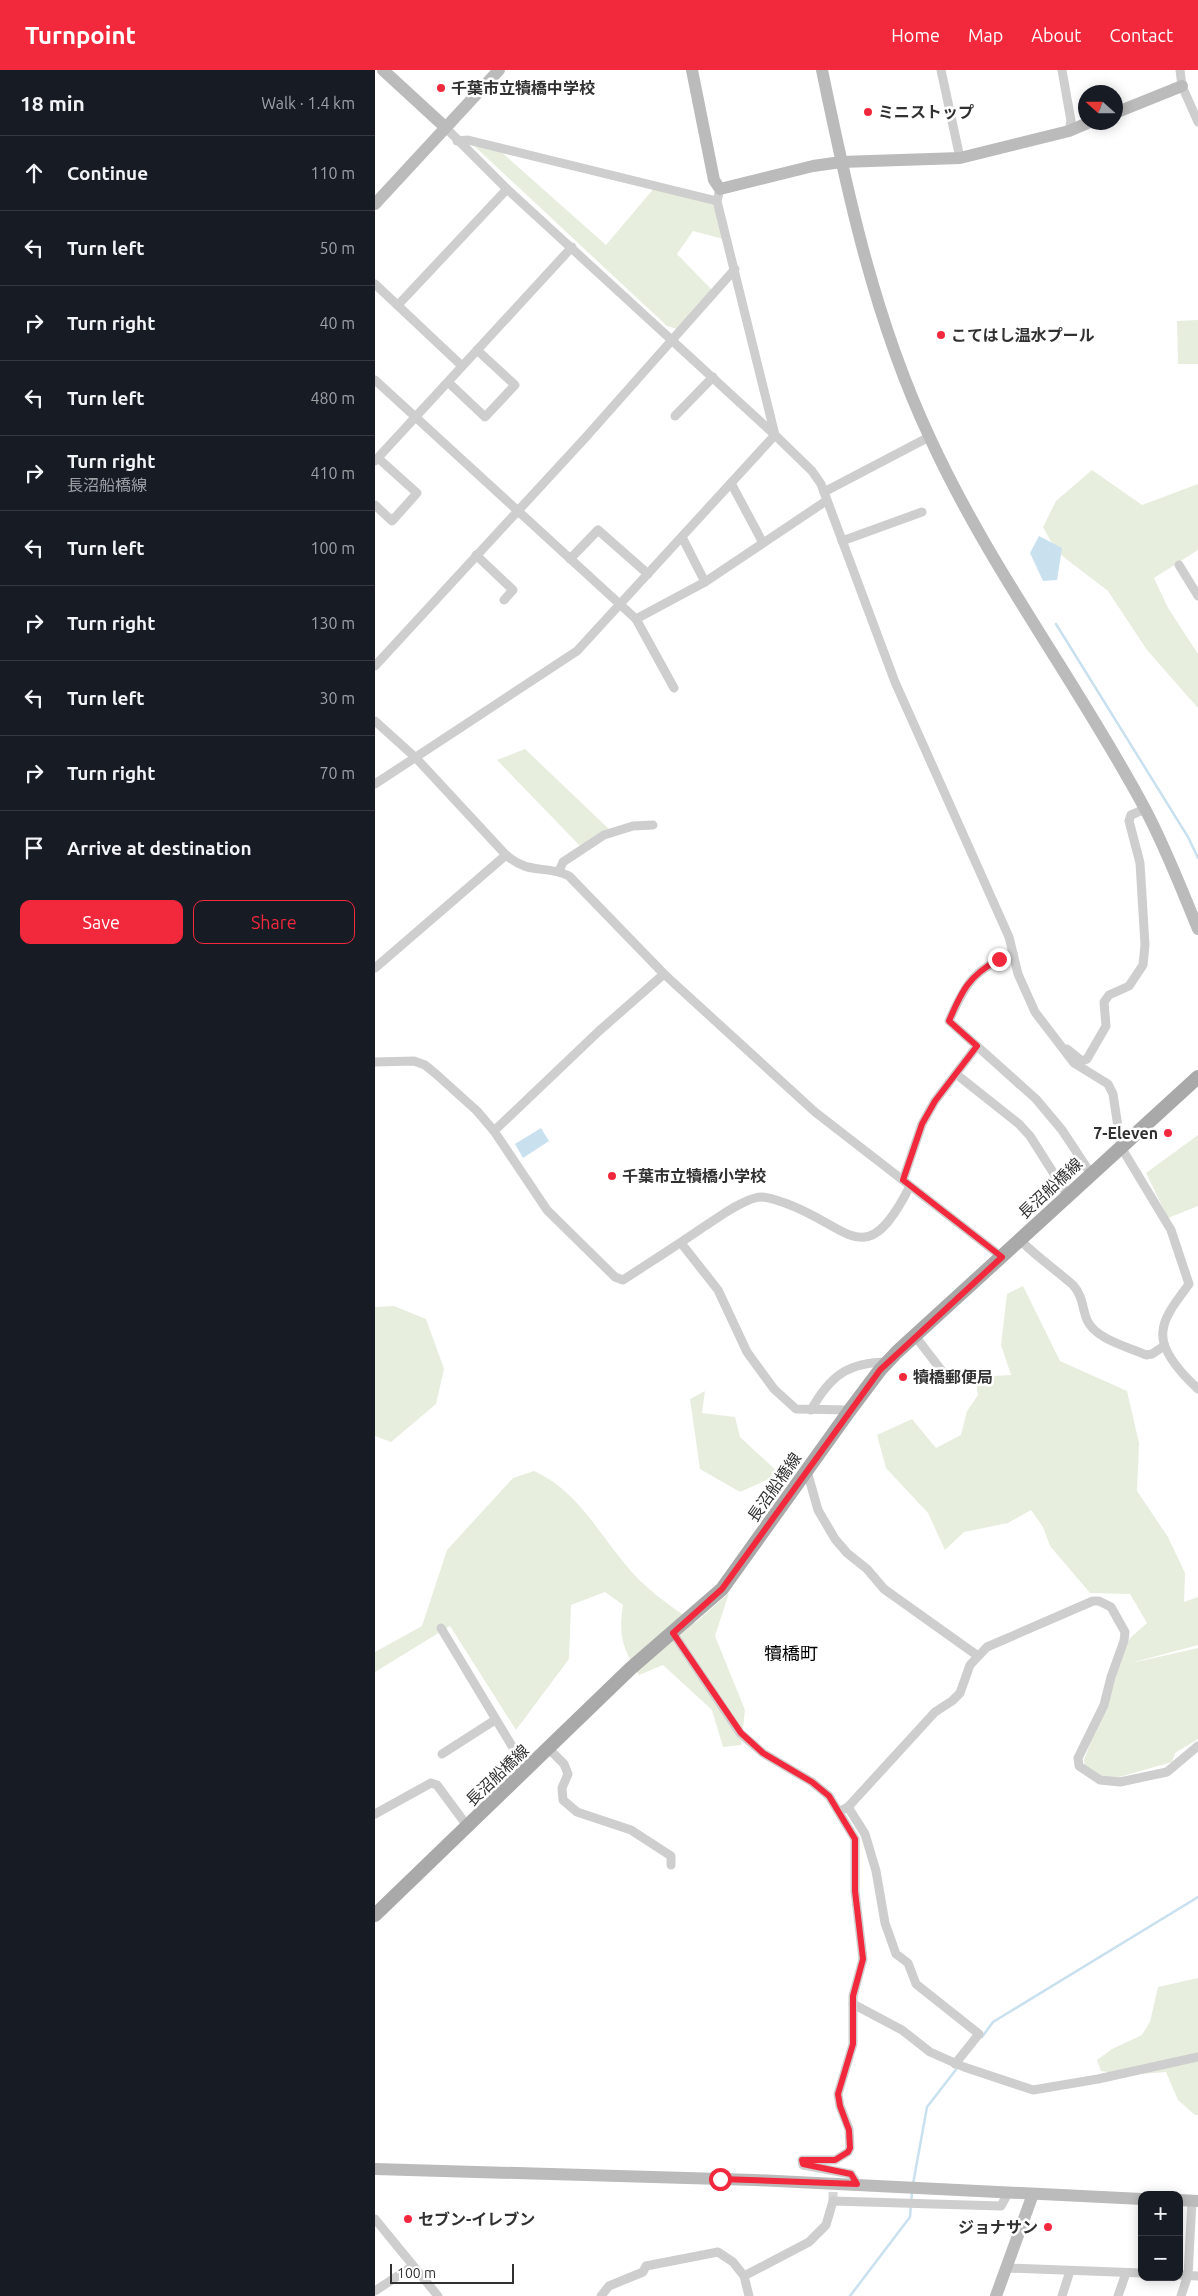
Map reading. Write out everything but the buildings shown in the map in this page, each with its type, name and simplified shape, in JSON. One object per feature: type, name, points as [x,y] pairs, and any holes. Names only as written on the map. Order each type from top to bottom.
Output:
[{"type":"main road","name":"長沼船橋線","points":[[375,1915],[527,1771],[630,1669],[722,1589],[850,1410],[887,1362],[1198,1076]]},
{"type":"street","points":[[383,70],[507,189],[775,434],[812,471],[825,497],[895,682],[1009,937],[1017,974],[1025,993],[1035,1012],[1074,1063],[1108,1084],[1113,1094],[1121,1147],[1171,1230],[1189,1284],[1198,1289]]},
{"type":"street","points":[[375,204],[499,70]]},
{"type":"street","points":[[692,70],[714,180],[775,434]]},
{"type":"street","points":[[822,70],[841,162],[867,270],[891,340],[929,437],[1009,583],[1145,809],[1198,928]]},
{"type":"street","points":[[941,70],[960,158]]},
{"type":"street","points":[[1061,70],[1071,121],[1069,131]]},
{"type":"street","points":[[1180,70],[1182,86],[1198,122]]},
{"type":"street","points":[[1123,110],[1182,86]]},
{"type":"street","points":[[457,141],[468,140],[719,195],[813,166],[841,162],[960,158],[1078,127]]},
{"type":"street","points":[[398,305],[507,189]]},
{"type":"street","points":[[375,505],[392,521],[417,493],[377,460],[572,247]]},
{"type":"street","points":[[375,666],[735,270]]},
{"type":"street","points":[[375,284],[462,366]]},
{"type":"street","points":[[447,382],[485,417],[515,385],[477,350]]},
{"type":"street","points":[[675,416],[713,377]]},
{"type":"street","points":[[375,380],[636,619],[674,688]]},
{"type":"street","points":[[375,784],[577,651],[775,434]]},
{"type":"street","points":[[636,619],[705,582],[763,543],[825,497],[929,437]]},
{"type":"street","points":[[731,483],[763,543]]},
{"type":"street","points":[[842,541],[922,512]]},
{"type":"street","points":[[570,559],[598,530],[648,574]]},
{"type":"street","points":[[682,537],[705,582]]},
{"type":"street","points":[[476,555],[513,590],[504,600]]},
{"type":"street","points":[[1179,565],[1198,596]]},
{"type":"street","points":[[375,721],[416,758],[506,855],[517,864],[531,869],[559,871],[569,876],[664,974],[815,1112],[849,1141],[1002,1257]]},
{"type":"street","points":[[1057,1042],[1082,1061],[1087,1058],[1105,1026],[1105,1002],[1109,995],[1129,986],[1143,965],[1145,945],[1140,863],[1129,821],[1131,815],[1145,809]]},
{"type":"street","points":[[559,871],[563,862],[605,835],[633,826],[653,825]]},
{"type":"street","points":[[375,968],[506,855]]},
{"type":"street","points":[[1013,953],[990,964],[969,981],[962,991],[949,1021],[1036,1099],[1062,1130],[1091,1174]]},
{"type":"street","points":[[495,1131],[599,1031],[664,974]]},
{"type":"street","points":[[375,1062],[414,1061],[425,1065],[477,1111],[495,1131],[547,1210],[615,1277],[623,1280],[721,1216],[756,1198],[770,1198],[789,1205],[845,1235],[866,1238],[877,1234],[888,1224],[906,1183],[922,1124],[935,1101],[977,1046]]},
{"type":"street","points":[[956,1074],[1019,1124],[1030,1136],[1068,1196]]},
{"type":"street","points":[[1020,1240],[1040,1260],[1073,1286],[1083,1302],[1088,1321],[1103,1336],[1146,1355],[1152,1354],[1164,1346]]},
{"type":"street","points":[[681,1242],[718,1290],[747,1352],[774,1389],[796,1409],[850,1410]]},
{"type":"street","points":[[1189,1284],[1166,1320],[1163,1330],[1164,1346],[1198,1389]]},
{"type":"street","points":[[915,1336],[942,1371]]},
{"type":"street","points":[[811,1410],[821,1393],[837,1375],[865,1362],[887,1362]]},
{"type":"street","points":[[807,1471],[818,1510],[835,1540],[847,1553],[867,1569],[884,1589],[978,1656]]},
{"type":"street","points":[[844,1809],[935,1712],[952,1701],[960,1693],[970,1665],[978,1656],[994,1644],[1099,1600],[1111,1607],[1125,1632],[1125,1641],[1111,1677],[1105,1705],[1078,1758],[1079,1766],[1100,1780],[1120,1782],[1167,1772],[1198,1746]]},
{"type":"street","points":[[441,1628],[527,1771]]},
{"type":"street","points":[[673,1633],[741,1733],[763,1753],[812,1782],[844,1809],[865,1834],[876,1871],[885,1923],[896,1954],[908,1963],[916,1984],[979,2034],[959,2066]]},
{"type":"street","points":[[442,1754],[495,1720]]},
{"type":"street","points":[[549,1748],[564,1764],[568,1774],[562,1788],[563,1800],[577,1812],[631,1830],[671,1856],[671,1865]]},
{"type":"street","points":[[375,1814],[431,1783],[437,1785],[468,1827]]},
{"type":"street","points":[[844,1809],[855,1839],[857,1855],[855,1891],[863,1959],[853,2004],[853,2044],[838,2094],[840,2106],[849,2130],[850,2148],[834,2164],[802,2160],[803,2164],[851,2174],[857,2184]]},
{"type":"street","points":[[853,2004],[902,2030],[930,2052],[959,2066],[1033,2090],[1098,2079],[1198,2057]]},
{"type":"street","points":[[375,2168],[857,2184],[1138,2199]]},
{"type":"street","points":[[744,2276],[809,2242],[826,2225],[833,2202],[1001,2206],[1008,2193]]},
{"type":"street","points":[[996,2296],[1033,2194]]},
{"type":"street","points":[[1190,2201],[1183,2275],[1198,2276]]},
{"type":"street","points":[[375,2219],[438,2296]]},
{"type":"street","points":[[601,2296],[609,2286],[643,2272],[646,2266],[718,2252],[733,2262],[744,2276],[749,2296]]},
{"type":"street","points":[[375,2291],[413,2266]]},
{"type":"street","points":[[1007,2268],[1138,2273]]},
{"type":"street","points":[[1062,2296],[1070,2270]]},
{"type":"street","points":[[1119,2296],[1126,2273]]},
{"type":"street","points":[[1181,2296],[1182,2281]]},
{"type":"green space","points":[[472,144],[499,150],[606,245],[655,187],[713,204],[723,239],[693,231],[677,254],[712,290],[677,329],[667,326]]},
{"type":"green space","points":[[1198,320],[1198,364],[1178,364],[1177,321]]},
{"type":"green space","points":[[1092,470],[1142,505],[1198,484],[1198,550],[1154,578],[1168,608],[1198,654],[1198,708],[1147,650],[1108,591],[1056,551],[1043,527],[1056,501]]},
{"type":"green space","points":[[525,749],[610,830],[582,848],[497,760]]},
{"type":"green space","points":[[1198,1135],[1198,1206],[1168,1218],[1146,1173]]},
{"type":"green space","points":[[1023,1286],[1060,1361],[1127,1391],[1139,1443],[1137,1491],[1168,1537],[1185,1573],[1184,1602],[1198,1597],[1198,1645],[1127,1664],[1198,1648],[1198,1739],[1175,1753],[1172,1762],[1116,1778],[1098,1776],[1085,1766],[1084,1760],[1130,1638],[1147,1623],[1130,1594],[1090,1593],[1050,1546],[1043,1527],[1031,1510],[1008,1523],[964,1532],[945,1550],[928,1513],[886,1468],[877,1435],[912,1419],[936,1448],[961,1435],[967,1411],[978,1395],[975,1377],[1011,1375],[1001,1345],[1007,1294]]},
{"type":"green space","points":[[394,1306],[426,1319],[444,1369],[436,1404],[391,1442],[375,1436],[375,1307]]},
{"type":"green space","points":[[705,1391],[702,1413],[735,1417],[740,1437],[780,1474],[740,1492],[700,1469],[690,1399]]},
{"type":"green space","points":[[534,1471],[549,1479],[574,1500],[640,1581],[695,1623],[729,1593],[715,1636],[745,1710],[741,1745],[723,1747],[712,1710],[663,1665],[639,1675],[629,1658],[623,1642],[621,1625],[623,1605],[605,1592],[571,1605],[569,1659],[516,1730],[450,1626],[375,1672],[375,1652],[422,1626],[447,1550],[513,1478]]},
{"type":"green space","points":[[1198,1978],[1198,2115],[1195,2115],[1178,2100],[1166,2072],[1128,2075],[1101,2071],[1097,2060],[1112,2049],[1142,2035],[1150,2022],[1158,1987]]},
{"type":"water","points":[[1039,536],[1062,548],[1057,580],[1043,581],[1030,553]]},
{"type":"water","points":[[541,1128],[549,1141],[523,1158],[515,1144]]},
{"type":"waterway","points":[[1056,624],[1188,837],[1198,858]]},
{"type":"waterway","points":[[982,2037],[993,2022],[1198,1897]]},
{"type":"waterway","points":[[913,2184],[927,2107],[958,2067]]},
{"type":"waterway","points":[[850,2296],[910,2217],[912,2192]]},
{"type":"tunnel","points":[[833,2168],[833,2201]]},
{"type":"place","name":"千葉市立犢橋中学校","points":[[441,88]]},
{"type":"place","name":"ミニストップ","points":[[868,112]]},
{"type":"place","name":"こてはし温水プール","points":[[941,335]]},
{"type":"place","name":"7-Eleven","points":[[1168,1133]]},
{"type":"place","name":"千葉市立犢橋小学校","points":[[612,1176]]},
{"type":"place","name":"犢橋郵便局","points":[[903,1377]]},
{"type":"place","name":"セブン-イレブン","points":[[408,2219]]},
{"type":"place","name":"ジョナサン","points":[[1048,2227]]},
{"type":"district","name":"犢橋町","points":[[791,1654]]},
{"type":"route","points":[[720,2179],[857,2184],[851,2174],[803,2164],[802,2160],[835,2160],[848,2152],[850,2148],[851,2138],[838,2094],[839,2084],[853,2044],[853,1996],[863,1959],[855,1891],[857,1855],[855,1839],[840,1811],[829,1796],[812,1782],[751,1744],[741,1733],[673,1633],[722,1589],[880,1370],[897,1352],[1002,1257],[903,1180],[922,1124],[935,1101],[977,1046],[949,1021],[962,991],[979,971],[999,959]]}]
